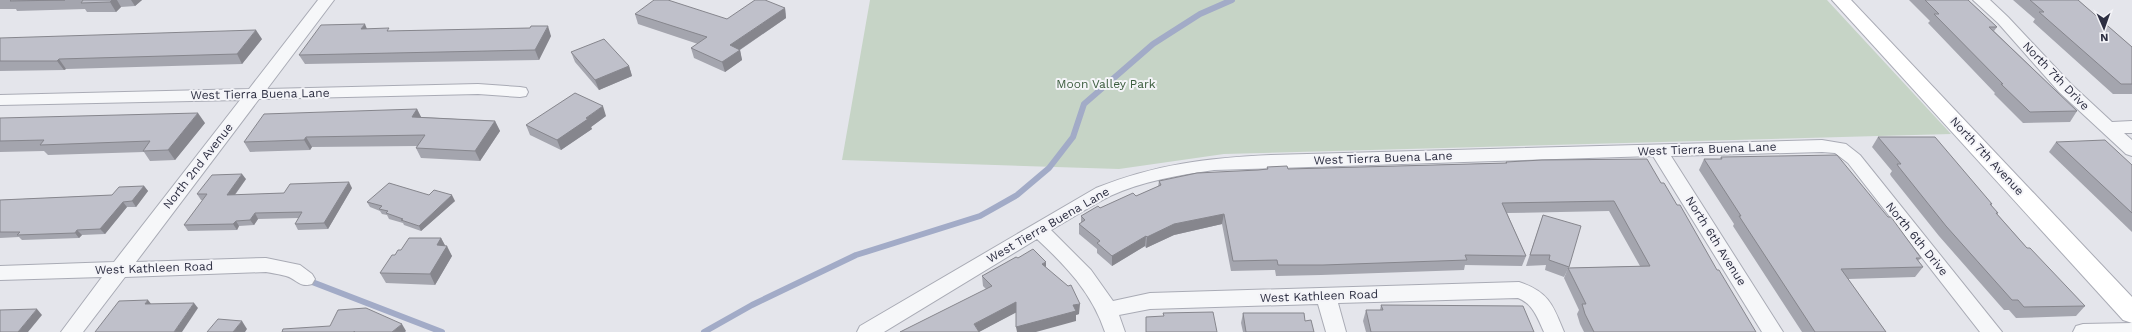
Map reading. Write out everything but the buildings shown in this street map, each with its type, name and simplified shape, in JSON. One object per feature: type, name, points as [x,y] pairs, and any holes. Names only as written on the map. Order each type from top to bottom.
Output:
[{"type":"street","name":"North 2nd Avenue","points":[[71,332],[326,0]]},
{"type":"street","name":"North 7th Avenue","points":[[1841,0],[2132,313]]},
{"type":"street","name":"North 7th Drive","points":[[1981,0],[2003,20],[2065,88],[2132,150]]},
{"type":"street","name":"West Tierra Buena Lane","points":[[0,100],[478,89],[520,92]]},
{"type":"street","points":[[2108,128],[2132,127]]},
{"type":"street","name":"West Tierra Buena Lane","points":[[867,332],[1038,229],[1103,192],[1149,176],[1193,166],[1271,162],[1659,150],[1822,146],[1840,148]]},
{"type":"street","name":"North 6th Drive","points":[[1840,148],[1854,159],[1992,332]]},
{"type":"street","name":"North 6th Avenue","points":[[1659,150],[1773,332]]},
{"type":"street","points":[[1038,229],[1083,273],[1107,310],[1115,332]]},
{"type":"street","name":"West Kathleen Road","points":[[0,273],[266,266],[293,270],[305,279]]},
{"type":"street","name":"West Kathleen Road","points":[[1107,310],[1150,301],[1519,290],[1531,294],[1540,300],[1554,332]]},
{"type":"street","points":[[1326,296],[1336,332]]},
{"type":"street","points":[[2083,332],[2132,331]]},
{"type":"green space","name":"Moon Valley Park","points":[[870,0],[1827,0],[1951,134],[1224,154],[1119,169],[842,160]]},
{"type":"waterway","points":[[704,332],[752,305],[856,255],[980,216],[1017,195],[1049,168],[1073,137],[1084,104],[1153,44],[1200,14],[1232,0]]},
{"type":"waterway","points":[[307,280],[442,332]]}]
